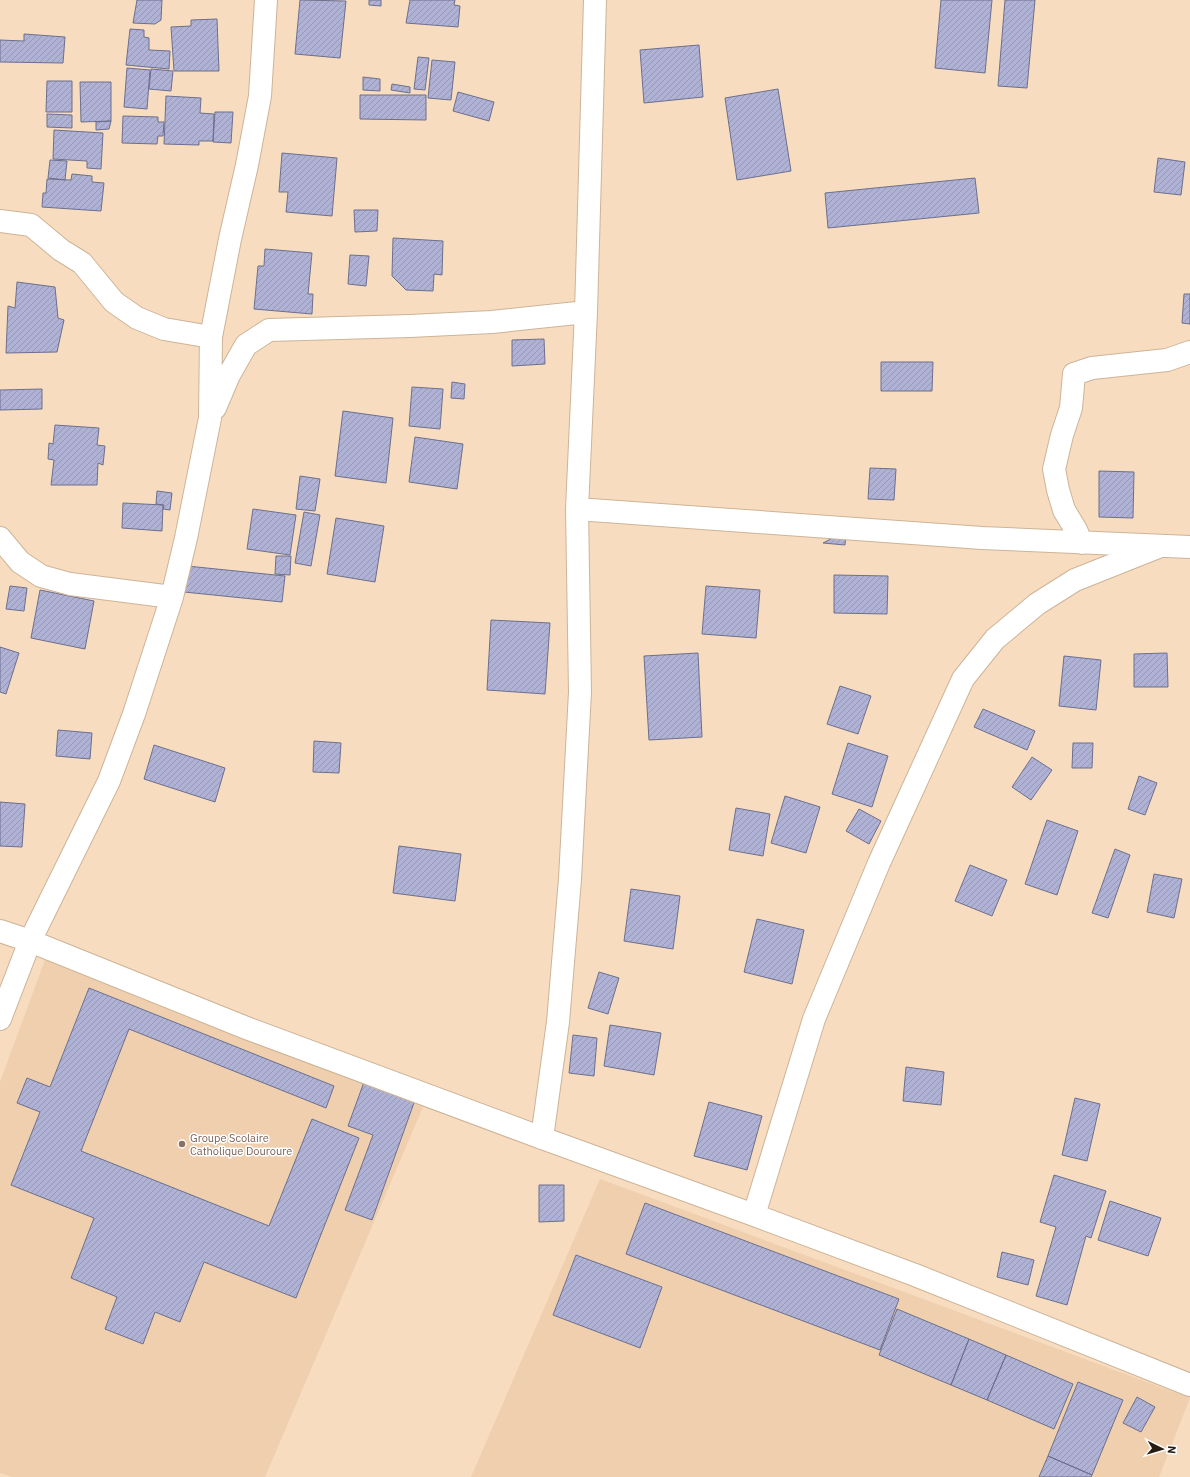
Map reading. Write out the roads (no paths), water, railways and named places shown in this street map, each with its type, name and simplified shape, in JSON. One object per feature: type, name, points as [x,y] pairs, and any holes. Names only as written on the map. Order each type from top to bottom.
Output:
[{"type":"street","points":[[0,1019],[30,941],[109,781],[134,714],[172,597],[186,538],[210,418],[211,337],[230,239],[247,166],[260,96],[266,0]]},
{"type":"street","points":[[542,1138],[558,1022],[570,879],[580,692],[577,509],[586,312],[595,0]]},
{"type":"street","points":[[0,222],[31,224],[60,250],[82,262],[114,302],[137,318],[164,329],[211,337]]},
{"type":"street","points":[[210,418],[229,375],[246,345],[269,330],[492,322],[586,312]]},
{"type":"street","points":[[1082,543],[1064,510],[1054,469],[1062,435],[1071,408],[1074,374],[1092,368],[1167,360],[1190,352]]},
{"type":"street","points":[[577,509],[982,538],[1190,547]]},
{"type":"street","points":[[0,538],[20,562],[41,576],[70,584],[172,597]]},
{"type":"street","points":[[754,1215],[814,1019],[879,863],[964,678],[995,639],[1036,604],[1075,580],[1158,546]]},
{"type":"street","points":[[0,931],[30,941],[249,1029],[915,1275],[1190,1385]]},
{"type":"place","name":"Groupe Scolaire Catholique Douroure","points":[[182,1144]]}]
